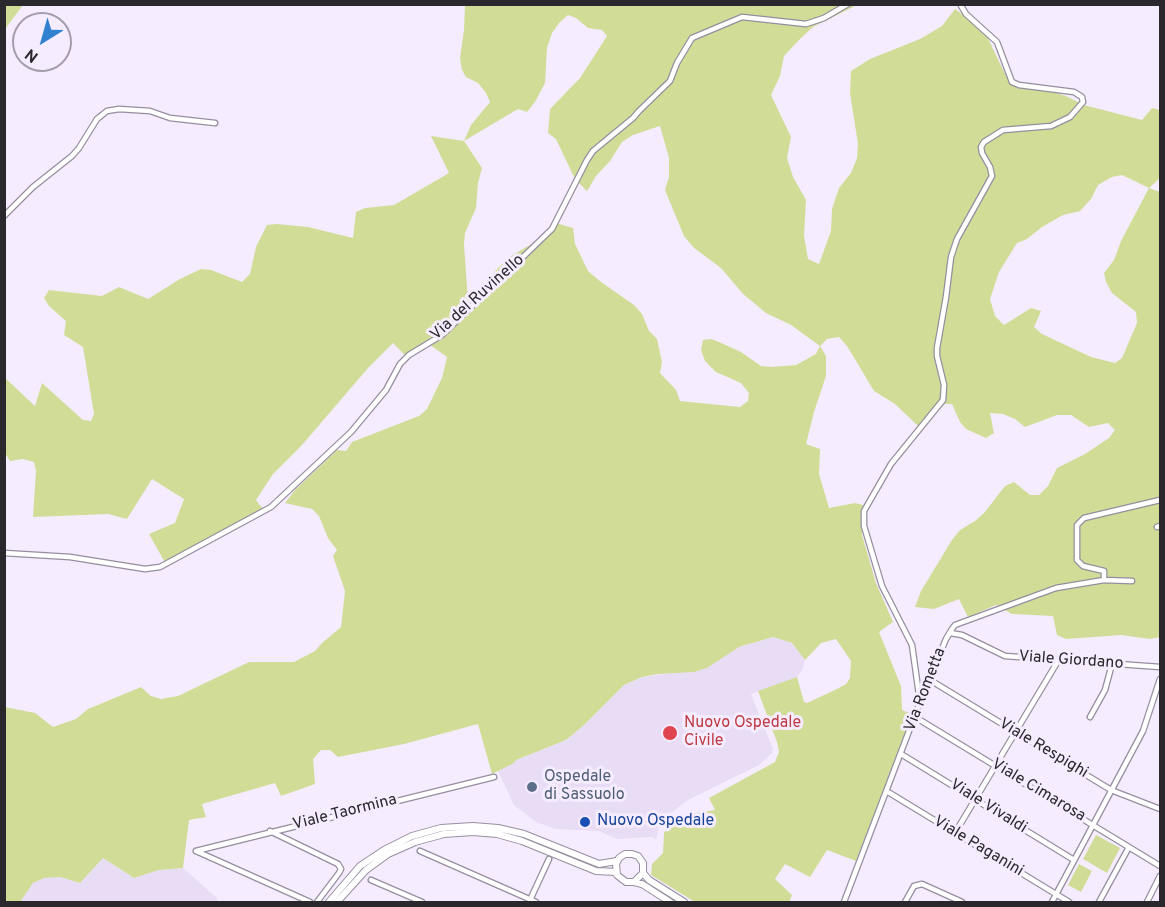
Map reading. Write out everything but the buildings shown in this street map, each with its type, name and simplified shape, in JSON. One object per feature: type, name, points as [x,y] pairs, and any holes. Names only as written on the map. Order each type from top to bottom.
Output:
[{"type":"main road","points":[[329,903],[360,866],[384,850],[412,836],[441,828],[473,826],[498,828],[524,834],[599,864],[617,861],[625,854],[635,855],[643,863],[643,873],[649,880],[684,903]]},
{"type":"main road","points":[[337,903],[366,870],[388,854],[414,842],[444,834],[473,832],[497,834],[522,841],[596,870],[616,872]]},
{"type":"main road","points":[[617,861],[616,872],[623,881],[642,884],[670,903]]},
{"type":"main road","points":[[634,882],[643,873]]},
{"type":"street","name":"Via del Ruvinello","points":[[4,553],[70,557],[145,570],[160,567],[271,507],[351,432],[386,390],[400,363],[442,335],[552,229],[593,151],[633,118],[670,81],[677,63],[692,38],[742,17],[806,24],[824,18],[849,4]]},
{"type":"street","points":[[920,702],[912,645],[882,586],[864,526],[864,511],[891,464],[943,400],[944,385],[937,348],[951,257],[957,239],[992,176],[981,147],[984,142],[1003,130],[1051,126],[1070,117],[1083,102],[1082,97],[1074,92],[1019,85],[1012,81],[1008,77],[997,42],[966,14],[960,4]]},
{"type":"street","points":[[4,216],[33,187],[72,156],[97,119],[107,111],[119,109],[150,111],[170,118],[216,123]]},
{"type":"street","points":[[1104,580],[1104,571],[1083,566],[1077,560],[1077,525],[1084,518],[1161,500]]},
{"type":"street","name":"Via Rometta","points":[[844,903],[888,792],[920,702],[946,639],[955,625],[1056,588],[1104,580],[1132,581]]},
{"type":"street","name":"Viale Giordano","points":[[950,633],[962,635],[1005,656],[1161,667]]},
{"type":"street","points":[[955,833],[1058,661]]},
{"type":"street","points":[[1090,717],[1105,690],[1112,664]]},
{"type":"street","points":[[1052,903],[1143,731],[1161,679]]},
{"type":"street","name":"Viale Respighi","points":[[930,680],[1111,790],[1161,809]]},
{"type":"street","name":"Viale Cimarosa","points":[[915,717],[1161,866]]},
{"type":"street","name":"Viale Vivaldi","points":[[902,754],[1074,860]]},
{"type":"street","name":"Viale Taormina","points":[[310,903],[196,851],[494,777]]},
{"type":"street","name":"Viale Paganini","points":[[888,792],[1069,903]]},
{"type":"street","points":[[270,831],[338,864],[341,869],[339,873],[317,903]]},
{"type":"street","points":[[1099,903],[1129,847]]},
{"type":"street","points":[[420,851],[536,903]]},
{"type":"street","points":[[530,901],[549,859]]},
{"type":"street","points":[[1147,903],[1161,876]]},
{"type":"street","points":[[371,880],[422,903]]},
{"type":"street","points":[[905,903],[914,886],[922,884],[962,903]]},
{"type":"shaded area","name":"Nuovo Ospedale Civile","points":[[773,637],[792,643],[805,660],[797,677],[751,694],[773,749],[772,753],[759,765],[688,800],[664,818],[656,840],[653,837],[617,839],[599,831],[555,829],[536,822],[514,805],[498,771],[516,760],[566,740],[624,685],[642,677],[707,668],[739,647]]},
{"type":"shaded area","points":[[103,858],[134,878],[159,870],[183,868],[217,898],[217,902],[20,902],[33,883],[44,878],[60,877],[80,883]]},
{"type":"green space","points":[[4,5],[23,5],[18,12],[12,12],[12,20],[5,29]]},
{"type":"green space","points":[[465,5],[857,5],[813,27],[801,38],[784,56],[780,76],[771,95],[791,137],[787,158],[793,177],[806,200],[804,236],[808,259],[819,264],[831,231],[832,209],[839,188],[851,173],[857,158],[858,144],[850,93],[851,71],[870,59],[920,39],[942,26],[955,9],[984,30],[1007,78],[1066,96],[1084,105],[1142,120],[1152,108],[1160,110],[1160,178],[1149,188],[1160,192],[1160,637],[1150,639],[1121,635],[1066,639],[1057,635],[1053,616],[1012,614],[996,605],[968,617],[959,599],[934,609],[915,607],[921,591],[952,540],[960,530],[985,512],[1005,486],[1014,482],[1030,495],[1039,495],[1048,486],[1057,468],[1085,454],[1109,438],[1115,430],[1108,423],[1089,427],[1071,415],[1057,415],[1025,427],[1015,419],[1003,414],[990,413],[994,433],[986,438],[966,429],[960,422],[952,404],[945,404],[921,429],[895,404],[874,391],[847,346],[839,337],[827,339],[820,346],[791,325],[766,313],[743,294],[721,268],[694,248],[684,236],[665,190],[669,177],[669,158],[660,126],[633,135],[622,142],[587,191],[575,179],[556,139],[548,133],[550,109],[580,78],[607,36],[602,30],[588,28],[576,18],[568,15],[552,33],[547,48],[545,83],[527,112],[518,109],[464,141],[471,125],[490,102],[478,83],[466,77],[462,70],[460,58]],"holes":[[[1122,175],[1149,188],[1121,241],[1114,260],[1104,273],[1112,293],[1136,312],[1137,323],[1122,358],[1115,363],[1091,357],[1042,334],[1034,327],[1041,311],[1031,308],[1004,325],[995,316],[990,299],[999,272],[1017,243],[1063,215],[1080,211],[1091,199],[1098,185],[1112,177]]]},
{"type":"green space","points":[[431,136],[464,141],[482,168],[476,208],[465,233],[468,301],[511,256],[535,242],[556,223],[573,228],[575,244],[588,271],[634,305],[642,314],[649,331],[657,339],[662,362],[660,373],[676,390],[680,401],[740,407],[748,401],[749,393],[741,383],[716,372],[705,361],[701,350],[703,340],[711,339],[719,342],[741,352],[761,366],[796,365],[816,354],[820,346],[826,356],[826,376],[806,444],[820,449],[819,474],[829,508],[855,503],[867,506],[863,515],[862,535],[876,583],[893,622],[879,632],[901,686],[902,710],[912,714],[856,861],[827,850],[810,877],[785,864],[775,879],[792,895],[789,902],[695,902],[651,875],[652,864],[663,853],[664,833],[667,826],[696,813],[715,810],[709,798],[775,762],[779,752],[777,742],[758,691],[797,677],[804,702],[807,703],[846,684],[850,678],[851,661],[836,639],[821,643],[805,660],[792,643],[773,637],[739,647],[707,668],[694,672],[642,677],[624,685],[566,740],[516,760],[492,774],[478,724],[404,744],[338,757],[330,750],[321,750],[313,759],[315,784],[281,796],[275,783],[202,804],[206,817],[189,820],[183,868],[159,870],[134,878],[103,858],[80,883],[60,877],[44,878],[33,883],[20,902],[5,902],[5,707],[35,713],[53,727],[76,719],[88,709],[141,687],[151,696],[161,699],[178,696],[249,662],[294,662],[315,651],[341,627],[345,591],[333,556],[337,550],[328,538],[319,516],[312,509],[285,503],[295,490],[337,450],[346,451],[352,442],[419,416],[427,409],[442,378],[447,357],[426,342],[406,356],[393,343],[273,474],[256,500],[266,513],[167,566],[149,534],[175,523],[184,499],[152,479],[127,519],[108,514],[33,517],[36,471],[34,462],[23,459],[10,461],[5,453],[4,377],[35,406],[42,383],[83,420],[91,421],[94,414],[83,347],[64,335],[66,321],[49,306],[44,298],[49,290],[102,296],[119,287],[148,299],[201,269],[211,270],[242,282],[250,274],[256,247],[267,225],[308,227],[353,238],[356,212],[365,208],[394,205],[449,173]]},
{"type":"green space","points":[[1096,835],[1120,848],[1107,873],[1083,859]]},
{"type":"green space","points":[[1079,864],[1092,871],[1081,892],[1068,885]]},
{"type":"place","name":"Nuovo Ospedale Civile","points":[[670,733]]},
{"type":"place","name":"Ospedale di Sassuolo","points":[[532,787]]},
{"type":"place","name":"Nuovo Ospedale","points":[[585,822]]}]
